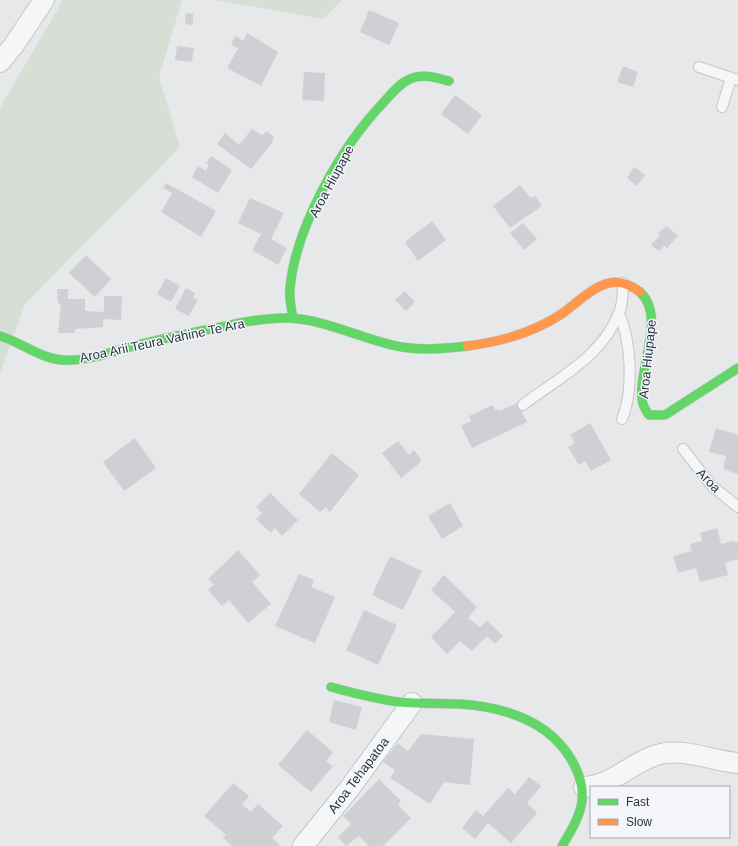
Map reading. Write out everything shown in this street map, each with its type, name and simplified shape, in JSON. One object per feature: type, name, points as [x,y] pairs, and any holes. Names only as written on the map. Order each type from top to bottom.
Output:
[{"type":"street","points":[[0,62],[14,45],[44,0]]},
{"type":"street","name":"Aroa Hiupape","points":[[293,318],[290,286],[307,228],[336,166],[357,133],[374,110],[410,79],[428,76],[449,81]]},
{"type":"street","name":"Aroa Arii Teura Vahine Te Ara","points":[[0,336],[42,355],[61,360],[82,359],[186,333],[272,318],[293,318],[393,345],[436,350],[483,343],[523,333],[557,317],[603,285],[609,283],[623,283]]},
{"type":"street","name":"Aroa Hiupape","points":[[623,283],[636,287],[643,293],[650,306],[652,319],[642,394],[642,407],[647,415],[655,418],[665,415],[738,368]]},
{"type":"street","points":[[331,687],[372,698],[412,703],[462,704],[502,711],[534,723],[556,738],[573,762],[584,787],[584,801],[576,824],[562,846]]},
{"type":"street","name":"Aroa Tehapatoa","points":[[303,846],[350,789],[412,703]]},
{"type":"street","points":[[596,786],[645,759],[665,753],[686,754],[738,763]]},
{"type":"street","points":[[584,787],[590,786]]},
{"type":"lane","points":[[699,67],[734,79],[722,107]]},
{"type":"lane","points":[[523,405],[580,364],[597,348],[620,313],[623,301],[623,283]]},
{"type":"lane","points":[[620,313],[628,346],[628,394],[622,419]]},
{"type":"lane","name":"Aroa","points":[[683,449],[712,486],[738,507]]},
{"type":"shaded area","points":[[63,0],[182,0],[159,77],[180,147],[25,304],[0,373],[0,108]]},
{"type":"shaded area","points":[[216,0],[342,0],[323,19]]},
{"type":"building","points":[[369,10],[399,23],[389,45],[360,32]]},
{"type":"building","points":[[186,13],[193,14],[193,25],[185,24]]},
{"type":"building","points":[[247,33],[278,52],[261,86],[227,68],[238,48],[231,45],[235,36],[243,41]]},
{"type":"building","points":[[177,46],[194,48],[192,62],[175,60]]},
{"type":"building","points":[[623,66],[638,72],[633,87],[617,82]]},
{"type":"building","points":[[304,72],[325,73],[324,101],[302,100]]},
{"type":"building","points":[[455,95],[482,115],[468,134],[441,114]]},
{"type":"building","points":[[252,129],[262,135],[267,131],[274,137],[271,144],[251,169],[217,144],[225,133],[239,145]]},
{"type":"building","points":[[211,156],[232,170],[218,193],[192,177],[198,166],[206,171],[209,165],[206,163]]},
{"type":"building","points":[[634,167],[645,175],[637,186],[627,178]]},
{"type":"building","points":[[166,183],[216,211],[201,237],[161,212],[172,193],[163,188]]},
{"type":"building","points":[[520,185],[531,198],[535,196],[542,206],[510,228],[493,206]]},
{"type":"building","points":[[250,198],[284,213],[271,239],[287,248],[278,265],[252,250],[261,234],[238,223]]},
{"type":"building","points":[[432,221],[446,240],[418,261],[405,242]]},
{"type":"building","points":[[523,223],[537,239],[524,250],[510,233]]},
{"type":"building","points":[[667,226],[678,236],[667,248],[664,246],[659,251],[651,245],[660,235],[658,233]]},
{"type":"building","points":[[86,255],[111,279],[95,297],[69,273]]},
{"type":"building","points":[[166,278],[180,286],[171,302],[157,294]]},
{"type":"building","points":[[186,288],[195,293],[193,297],[198,300],[189,316],[175,309]]},
{"type":"building","points":[[57,289],[68,289],[68,299],[85,299],[85,311],[104,312],[104,296],[122,296],[121,320],[103,319],[103,327],[75,329],[75,333],[58,333],[61,304],[58,303]]},
{"type":"building","points":[[405,291],[415,302],[406,311],[395,300]]},
{"type":"building","points":[[517,403],[527,422],[472,448],[461,426],[471,421],[469,416],[493,405],[495,410],[499,409],[500,411]]},
{"type":"building","points":[[590,423],[611,460],[591,471],[585,461],[579,465],[568,447],[575,443],[570,435]]},
{"type":"building","points":[[716,428],[738,435],[738,474],[723,469],[726,456],[709,452]]},
{"type":"building","points":[[135,438],[156,468],[124,491],[103,462]]},
{"type":"building","points":[[398,441],[409,455],[414,450],[422,461],[401,478],[382,453]]},
{"type":"building","points":[[332,453],[359,475],[330,512],[326,507],[320,512],[299,494]]},
{"type":"building","points":[[270,493],[298,520],[282,536],[275,528],[271,533],[256,519],[262,513],[256,507]]},
{"type":"building","points":[[450,503],[463,526],[442,539],[428,516]]},
{"type":"building","points":[[717,528],[721,544],[733,541],[738,543],[738,559],[725,563],[728,575],[700,582],[696,568],[678,573],[673,556],[692,551],[690,544],[702,541],[700,533]]},
{"type":"building","points":[[238,550],[260,575],[252,582],[271,604],[248,623],[229,600],[222,606],[208,590],[214,585],[208,579]]},
{"type":"building","points":[[390,556],[422,571],[403,610],[372,595]]},
{"type":"building","points":[[299,574],[314,580],[311,587],[335,597],[315,643],[275,626]]},
{"type":"building","points":[[444,575],[477,607],[468,618],[480,627],[487,621],[503,636],[495,644],[487,636],[472,651],[460,641],[447,654],[431,637],[455,612],[431,590]]},
{"type":"building","points":[[364,610],[397,625],[378,665],[346,650]]},
{"type":"building","points":[[334,700],[362,707],[356,730],[329,722]]},
{"type":"building","points":[[307,730],[333,752],[326,761],[333,766],[311,792],[278,765]]},
{"type":"building","points":[[421,734],[474,739],[470,785],[444,782],[430,804],[390,778],[395,770],[383,762],[398,743],[408,751]]},
{"type":"building","points":[[529,777],[541,786],[527,803],[537,813],[511,843],[488,823],[475,839],[462,828],[476,810],[483,816],[508,788],[515,794]]},
{"type":"building","points":[[379,779],[401,801],[398,805],[411,818],[383,846],[369,846],[359,836],[346,846],[338,837],[351,824],[343,816]]},
{"type":"building","points":[[233,783],[249,796],[242,804],[251,812],[258,804],[283,826],[272,838],[281,846],[232,846],[223,838],[226,835],[204,816]]},
{"type":"traffic: fast","points":[[293,318],[290,288],[294,264],[301,239],[323,189],[352,142],[367,121],[389,96],[406,81],[420,76],[434,77],[449,81]]},
{"type":"traffic: fast","points":[[640,292],[648,303],[651,316],[651,331],[642,391],[643,404],[649,415],[665,415],[738,368]]},
{"type":"traffic: fast","points":[[0,336],[54,359],[79,360],[153,341],[238,323],[264,319],[290,318],[316,322],[379,342],[401,347],[429,349],[467,346]]},
{"type":"traffic: fast","points":[[331,687],[373,698],[399,702],[460,704],[492,708],[508,712],[537,725],[550,734],[571,759],[581,783],[582,804],[579,814],[562,846]]},
{"type":"traffic: slow","points":[[467,346],[504,339],[541,326],[563,313],[597,288],[609,283],[618,282],[626,284],[640,292]]}]
